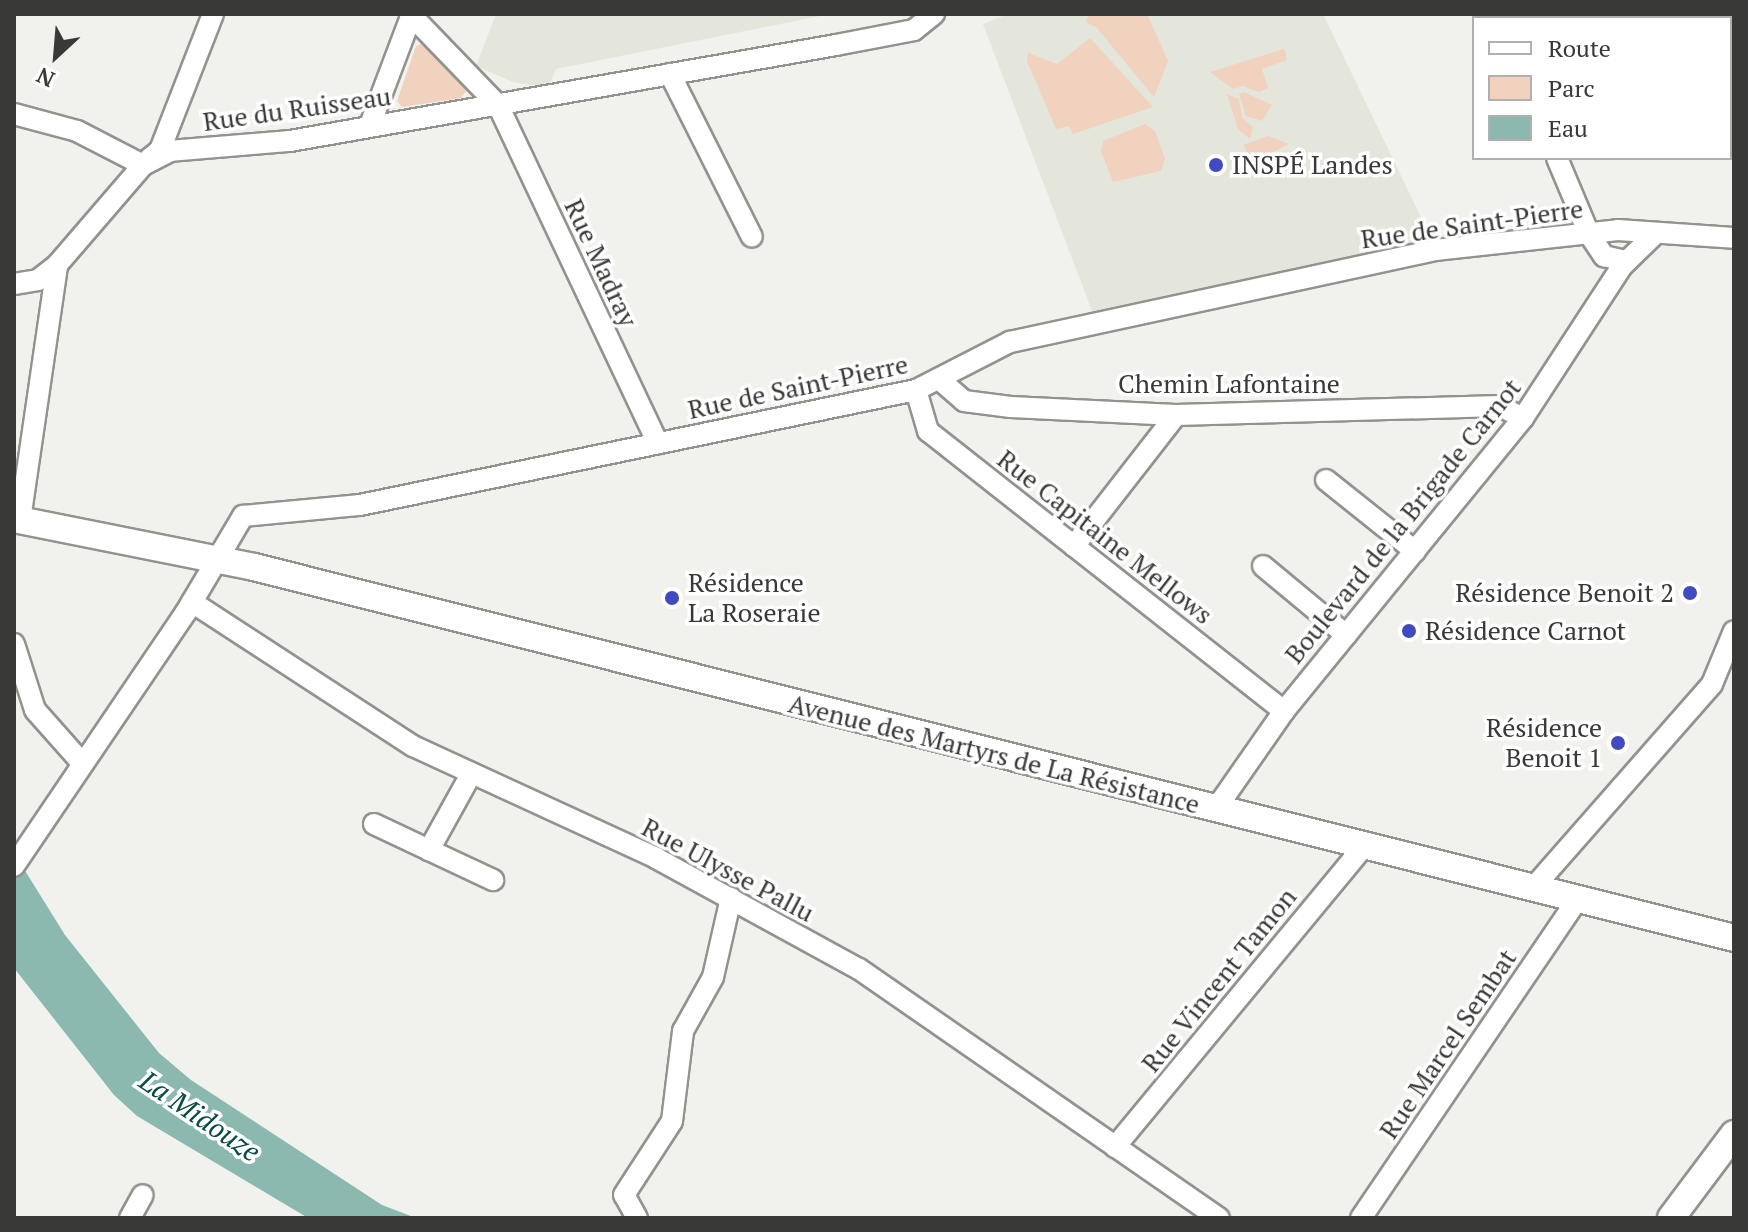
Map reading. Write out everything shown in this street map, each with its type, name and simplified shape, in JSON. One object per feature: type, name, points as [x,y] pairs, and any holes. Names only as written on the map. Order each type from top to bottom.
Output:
[{"type":"main road","name":"Avenue des Martyrs de La Résistance","points":[[17,520],[254,567],[1734,938]]},
{"type":"main road","points":[[1671,1218],[1734,1134]]},
{"type":"street","points":[[14,114],[77,131],[143,165],[160,150],[213,14]]},
{"type":"street","points":[[370,125],[411,14],[498,105]]},
{"type":"street","name":"Rue du Ruisseau","points":[[14,284],[38,280],[57,265],[143,165],[170,151],[290,141],[498,105],[914,30],[934,14]]},
{"type":"street","points":[[670,74],[752,237]]},
{"type":"street","name":"Rue Madray","points":[[498,105],[658,443]]},
{"type":"street","points":[[1558,160],[1589,234],[1604,256],[1626,261]]},
{"type":"street","name":"Rue de Saint-Pierre","points":[[219,559],[243,516],[360,505],[916,390],[1010,342],[1089,322],[1435,250],[1618,230],[1653,236],[1734,238]]},
{"type":"street","name":"Boulevard de la Brigade Carnot","points":[[1215,810],[1284,711],[1523,418],[1626,261],[1653,236]]},
{"type":"street","points":[[17,520],[57,265]]},
{"type":"street","name":"Chemin Lafontaine","points":[[940,380],[964,401],[1176,415],[1500,406],[1523,418]]},
{"type":"street","name":"Rue Capitaine Mellows","points":[[916,390],[928,431],[1284,711]]},
{"type":"street","points":[[1074,546],[1176,415]]},
{"type":"street","points":[[1326,480],[1415,551]]},
{"type":"street","points":[[14,866],[219,559]]},
{"type":"street","points":[[1263,566],[1346,635]]},
{"type":"street","name":"Rue Ulysse Pallu","points":[[189,607],[413,746],[470,776],[656,858],[859,969],[1219,1218]]},
{"type":"street","points":[[1533,888],[1712,684],[1734,631]]},
{"type":"street","points":[[14,644],[35,710],[83,764]]},
{"type":"street","points":[[429,850],[470,776]]},
{"type":"street","points":[[374,824],[493,880]]},
{"type":"street","name":"Rue Vincent Tamon","points":[[1115,1147],[1364,846]]},
{"type":"street","points":[[637,1218],[629,1213],[624,1195],[672,1121],[683,1031],[713,977],[731,898]]},
{"type":"street","name":"Rue Marcel Sembat","points":[[1361,1218],[1578,899]]},
{"type":"street","points":[[130,1218],[143,1195]]},
{"type":"shaded area","points":[[496,14],[830,14],[556,69],[548,88],[513,82],[476,66]]},
{"type":"shaded area","name":"INSPÉ Landes","points":[[1008,14],[1323,14],[1433,242],[1092,311],[983,24]]},
{"type":"green space","points":[[1089,14],[1147,14],[1168,61],[1154,97],[1096,27],[1086,22]]},
{"type":"green space","points":[[1090,38],[1153,107],[1073,134],[1069,126],[1056,129],[1027,61],[1028,53],[1057,64]]},
{"type":"green space","points":[[424,43],[467,90],[461,98],[402,107],[397,101],[416,46]]},
{"type":"green space","points":[[1284,49],[1287,60],[1262,69],[1268,88],[1259,92],[1243,86],[1233,89],[1210,72]]},
{"type":"green space","points":[[1244,92],[1272,105],[1262,121],[1246,116],[1239,94]]},
{"type":"green space","points":[[1227,94],[1239,99],[1242,118],[1253,127],[1250,139],[1238,129]]},
{"type":"green space","points":[[1145,124],[1155,131],[1165,159],[1161,171],[1113,182],[1101,151],[1103,141]]},
{"type":"green space","points":[[1268,136],[1289,144],[1265,156],[1248,156],[1244,145]]},
{"type":"water","name":"La Midouze","points":[[14,853],[65,935],[159,1053],[191,1080],[382,1205],[416,1218],[308,1218],[137,1116],[114,1095],[14,968]]},
{"type":"place","name":"INSPÉ Landes","points":[[1216,165]]},
{"type":"place","name":"Résidence Benoit 2","points":[[1690,593]]},
{"type":"place","name":"Résidence La Roseraie","points":[[672,598]]},
{"type":"place","name":"Résidence Carnot","points":[[1409,631]]},
{"type":"place","name":"Résidence Benoit 1","points":[[1618,743]]}]
